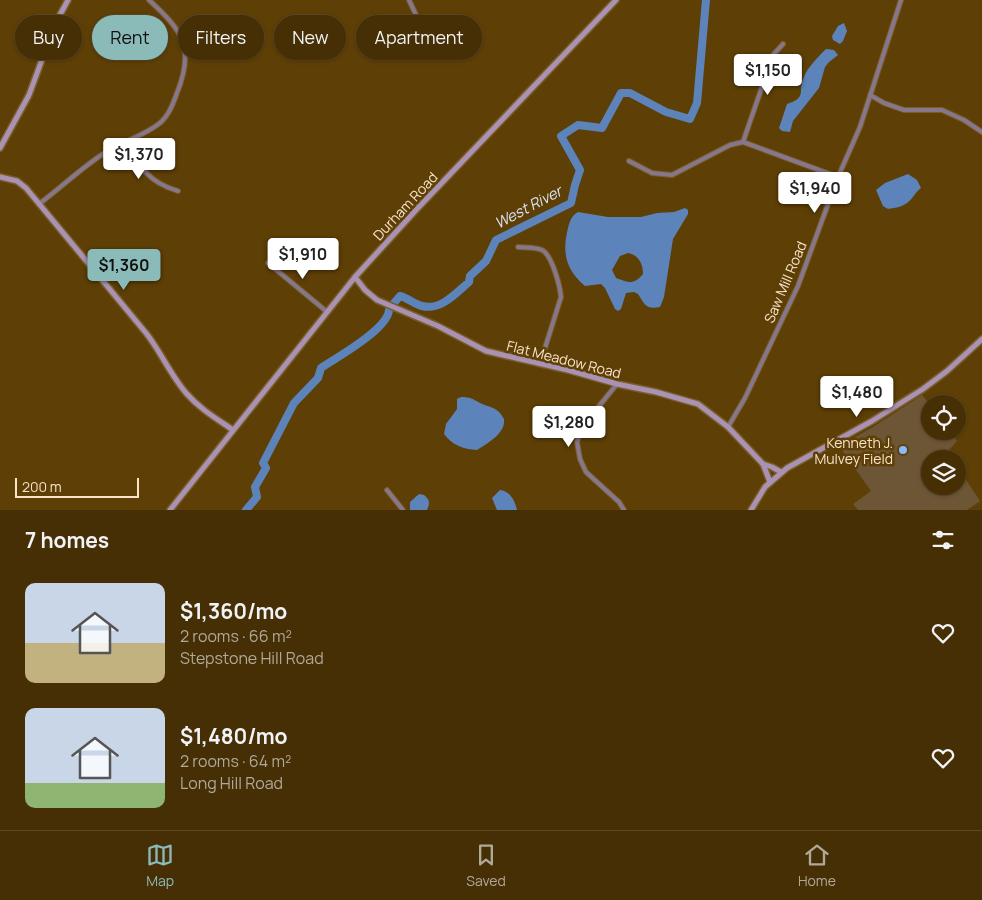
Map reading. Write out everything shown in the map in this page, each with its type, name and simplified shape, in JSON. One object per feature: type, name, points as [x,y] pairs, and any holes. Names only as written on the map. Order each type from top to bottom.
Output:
[{"type":"street","points":[[0,148],[29,95],[55,24],[68,0]]},
{"type":"street","points":[[40,204],[107,151],[146,132],[162,121],[171,109],[186,66],[185,48],[179,33],[168,17],[149,0]]},
{"type":"street","points":[[409,0],[416,15]]},
{"type":"street","name":"Durham Road","points":[[170,510],[354,277],[616,0]]},
{"type":"street","name":"Saw Mill Road","points":[[728,427],[745,398],[798,286],[838,177],[860,127],[901,0]]},
{"type":"street","points":[[743,142],[773,54],[783,44]]},
{"type":"street","points":[[870,95],[884,103],[904,110],[942,110],[964,120],[982,132]]},
{"type":"street","points":[[128,141],[142,170],[159,184],[178,191]]},
{"type":"street","points":[[629,161],[652,173],[672,175],[730,145],[743,142],[838,177]]},
{"type":"street","points":[[0,176],[17,181],[26,188],[146,333],[186,392],[199,407],[233,430]]},
{"type":"street","points":[[518,248],[537,249],[546,253],[560,290],[560,297],[540,364]]},
{"type":"street","points":[[268,263],[326,311]]},
{"type":"street","name":"Flat Meadow Road","points":[[354,277],[371,296],[383,303],[438,326],[486,351],[698,404],[728,427],[763,464],[770,482]]},
{"type":"street","points":[[751,510],[760,494],[781,472],[884,414],[923,389],[947,371],[982,339]]},
{"type":"street","points":[[617,384],[582,427],[577,442],[580,459],[586,472],[619,502],[624,510]]},
{"type":"street","name":"Flat Meadow Road","points":[[763,464],[781,472]]},
{"type":"street","points":[[387,490],[403,510]]},
{"type":"shaded area","points":[[921,396],[921,440],[957,441],[949,450],[921,450],[921,495],[966,495],[966,480],[980,501],[967,510],[858,510],[853,504],[871,491],[839,446],[873,427]]},
{"type":"water","points":[[844,23],[847,31],[840,44],[833,40],[832,36],[838,26]]},
{"type":"water","points":[[826,49],[834,50],[838,55],[825,67],[819,88],[793,121],[790,132],[782,131],[779,128],[787,104],[798,99],[806,74]]},
{"type":"water","points":[[908,174],[917,180],[921,188],[903,205],[888,209],[883,206],[876,190],[885,183]]},
{"type":"water","points":[[685,208],[688,210],[688,214],[673,239],[664,297],[660,307],[648,307],[638,294],[634,292],[626,293],[621,309],[618,311],[601,284],[585,286],[569,267],[565,252],[566,237],[571,219],[578,212],[608,217],[641,217],[657,213],[674,212]],"holes":[[[628,253],[640,260],[643,274],[633,282],[616,278],[612,270],[620,256]]]},
{"type":"water","points":[[461,397],[471,398],[493,408],[504,419],[504,424],[499,433],[477,450],[458,446],[444,434],[446,424],[457,409],[457,399]]},
{"type":"water","points":[[500,490],[507,492],[512,497],[517,510],[497,510],[492,498]]},
{"type":"water","points":[[419,494],[424,495],[428,500],[427,510],[410,510],[410,502]]},
{"type":"waterway","name":"West River","points":[[394,303],[400,296],[422,306],[429,307],[442,304],[469,282],[470,276],[486,261],[496,240],[571,203],[580,170],[561,136],[578,125],[602,128],[621,93],[630,93],[666,112],[690,119],[697,103],[706,0]]},
{"type":"waterway","name":"West River","points":[[246,510],[257,497],[255,487],[266,468],[263,463],[294,403],[318,378],[321,368],[371,334],[380,326],[389,310]]},
{"type":"place","name":"Kenneth J. Mulvey Field","points":[[903,450]]}]
